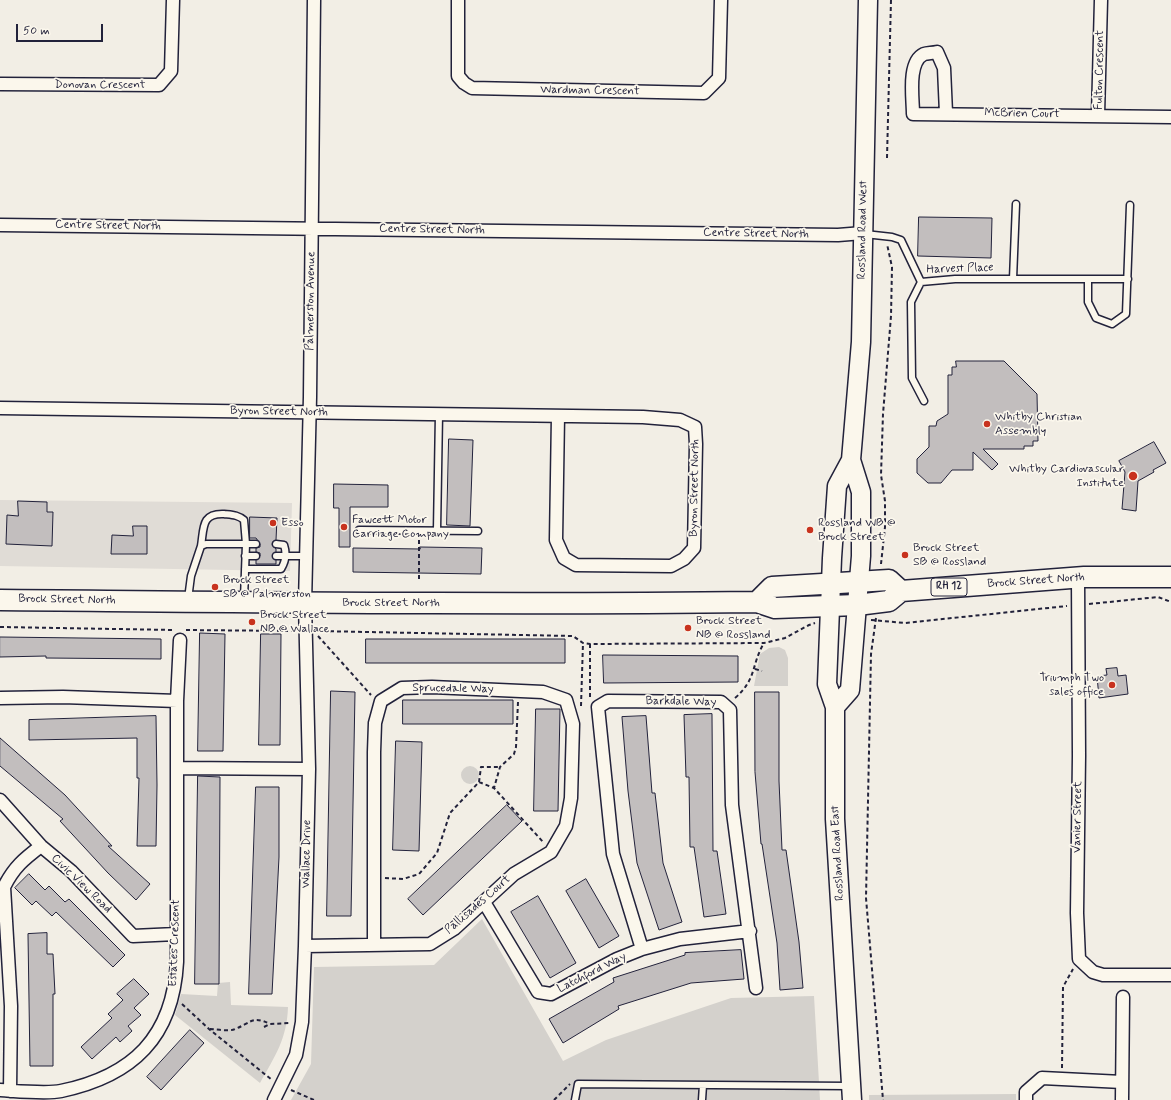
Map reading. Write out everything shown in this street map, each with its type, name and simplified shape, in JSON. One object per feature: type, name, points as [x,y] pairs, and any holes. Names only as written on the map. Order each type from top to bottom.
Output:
[{"type":"main road","name":"Rossland Road West","points":[[857,613],[861,492],[852,460],[861,342],[868,0]]},
{"type":"main road","name":"Rossland Road West","points":[[830,613],[837,486],[852,460]]},
{"type":"main road","name":"Brock Street North","points":[[0,600],[244,603],[601,604],[757,602],[775,608],[830,613],[857,613],[877,611],[901,591],[1078,578],[1171,577]]},
{"type":"main road","points":[[757,602],[772,587],[831,582],[880,580],[892,582],[901,591]]},
{"type":"main road","name":"Rossland Road East","points":[[830,613],[827,684],[835,707],[836,819],[851,1093]]},
{"type":"main road","points":[[835,707],[850,690],[857,613]]},
{"type":"street","name":"Donovan Crescent","points":[[0,84],[158,85],[171,71],[173,0]]},
{"type":"street","name":"Palmerston Avenue","points":[[305,603],[310,412],[314,0]]},
{"type":"street","name":"Wardman Crescent","points":[[458,0],[458,76],[464,83],[472,88],[704,93],[719,78],[721,0]]},
{"type":"street","name":"Fulton Crescent","points":[[1101,0],[1098,115],[1171,118]]},
{"type":"street","name":"McBrien Court","points":[[946,113],[944,68],[937,52],[924,54],[917,60],[913,71],[913,114],[1098,115]]},
{"type":"street","name":"Centre Street North","points":[[0,224],[838,235],[863,233]]},
{"type":"street","name":"Byron Street North","points":[[0,408],[643,417],[680,420],[695,427],[696,444],[694,548],[684,560],[672,566],[603,567],[576,565],[564,558],[556,540],[558,416]]},
{"type":"street","name":"Vanier Street","points":[[1078,578],[1079,756],[1077,913],[1079,959]]},
{"type":"street","name":"Wallace Drive","points":[[274,1100],[296,1055],[302,1022],[312,629],[305,603]]},
{"type":"street","name":"Estates Crescent","points":[[5,1090],[60,1096],[108,1077],[131,1063],[154,1040],[170,1004],[176,971],[178,768],[177,701],[180,640]]},
{"type":"street","name":"Sprucedale Way","points":[[381,701],[402,688],[519,690],[543,692],[566,700],[573,724],[571,798],[566,826],[551,852]]},
{"type":"street","points":[[0,698],[63,697],[177,701]]},
{"type":"street","points":[[374,945],[374,738],[375,723],[381,701]]},
{"type":"street","name":"Barkdale Way","points":[[598,707],[608,701],[721,702],[730,710],[732,806],[750,930],[756,988]]},
{"type":"street","points":[[598,707],[612,854],[642,949]]},
{"type":"street","points":[[178,768],[309,769]]},
{"type":"street","name":"Civic View Road","points":[[0,800],[41,846],[71,871],[133,936],[176,934]]},
{"type":"street","points":[[5,1090],[11,1006],[4,887],[15,868],[41,846]]},
{"type":"street","name":"Pallisades Court","points":[[305,946],[430,944],[454,929],[514,874],[551,852]]},
{"type":"street","name":"Latchford Way","points":[[484,902],[538,992],[551,994],[617,959],[642,949],[680,939],[750,930]]},
{"type":"street","points":[[1079,959],[1093,972],[1103,975],[1171,975]]},
{"type":"street","points":[[1122,1100],[1123,997]]},
{"type":"street","points":[[1026,1100],[1026,1092],[1042,1078],[1122,1082]]},
{"type":"lane","points":[[1013,279],[1016,204]]},
{"type":"lane","points":[[1088,280],[1088,302],[1096,318],[1112,324],[1126,314],[1130,205]]},
{"type":"lane","name":"Harvest Place","points":[[863,233],[886,236],[901,240],[921,282],[955,279],[1128,279]]},
{"type":"lane","points":[[921,282],[911,302],[912,378],[924,401]]},
{"type":"lane","points":[[437,530],[439,414]]},
{"type":"lane","points":[[187,602],[191,576],[201,546],[205,520],[209,515],[216,514],[238,515],[244,520],[246,544],[244,603]]},
{"type":"lane","points":[[359,530],[478,531]]},
{"type":"lane","points":[[201,546],[206,544],[256,544]]},
{"type":"lane","points":[[245,569],[281,569],[286,556],[284,545],[276,544]]},
{"type":"lane","points":[[246,556],[256,556]]},
{"type":"lane","points":[[276,556],[307,556]]},
{"type":"lane","points":[[575,1100],[578,1084],[703,1085],[851,1093]]},
{"type":"lane","points":[[702,1100],[703,1085]]},
{"type":"path","points":[[887,158],[891,0]]},
{"type":"path","points":[[880,580],[885,527],[885,501],[881,475],[883,414],[891,316],[892,268],[886,236]]},
{"type":"path","points":[[419,531],[419,579]]},
{"type":"path","points":[[857,613],[877,611],[905,623],[1158,597],[1171,602]]},
{"type":"path","points":[[877,611],[871,654],[866,898],[883,1100]]},
{"type":"path","points":[[0,627],[312,629],[573,636],[583,644],[764,643],[785,638],[830,613]]},
{"type":"path","points":[[312,629],[368,693],[381,701]]},
{"type":"path","points":[[726,706],[746,689],[755,669],[758,653],[764,643]]},
{"type":"path","points":[[573,724],[581,710],[583,644]]},
{"type":"path","points":[[590,644],[590,697],[598,707]]},
{"type":"path","points":[[755,669],[762,671]]},
{"type":"path","points":[[494,788],[500,767],[514,754],[516,747],[519,690]]},
{"type":"path","points":[[374,878],[403,879],[418,874],[437,853],[450,813],[479,782],[481,767],[500,767]]},
{"type":"path","points":[[479,782],[494,788],[540,836],[551,852]]},
{"type":"path","points":[[1062,1079],[1063,987],[1079,959]]},
{"type":"path","points":[[172,995],[209,1029],[281,1087],[314,1100]]},
{"type":"path","points":[[209,1029],[234,1030],[251,1020],[261,1019],[270,1024]]},
{"type":"path","points":[[264,1027],[270,1024],[302,1022]]},
{"type":"path","points":[[554,1100],[568,1084],[578,1084]]},
{"type":"shaded area","points":[[0,500],[292,503],[290,571],[0,566]]},
{"type":"shaded area","points":[[779,647],[785,650],[788,658],[788,686],[754,686],[760,654],[769,648]]},
{"type":"shaded area","points":[[470,766],[476,769],[479,775],[476,781],[470,784],[464,781],[461,775],[464,769]]},
{"type":"shaded area","points":[[482,919],[563,1061],[606,1040],[731,998],[814,996],[820,1100],[291,1100],[311,1064],[314,967],[434,965]]},
{"type":"shaded area","points":[[230,982],[231,1005],[288,1007],[283,1038],[260,1083],[175,1015],[181,994],[217,996],[218,983]]},
{"type":"shaded area","points":[[1016,1094],[1016,1100],[869,1100],[869,1095]]},
{"type":"building","points":[[919,217],[992,218],[991,258],[918,256]]},
{"type":"building","name":"Whitby Christian Assembly","points":[[956,361],[1004,361],[1037,394],[1038,441],[1033,441],[1033,446],[1024,446],[1024,449],[983,449],[998,464],[992,470],[973,452],[973,470],[952,470],[941,483],[928,483],[917,473],[917,459],[929,447],[929,426],[936,426],[937,421],[948,414],[948,375],[952,375],[952,367],[956,367]]},
{"type":"building","points":[[449,439],[473,440],[470,526],[447,525]]},
{"type":"building","name":"Whitby Cardiovascular Institute","points":[[1154,442],[1166,463],[1138,481],[1136,511],[1122,509],[1125,472],[1119,461]]},
{"type":"building","name":"Fawcett Motor Carriage Company","points":[[334,484],[388,485],[388,507],[350,507],[350,547],[339,547],[339,508],[334,508]]},
{"type":"building","points":[[18,501],[47,502],[47,512],[53,512],[52,546],[6,544],[7,515],[18,516]]},
{"type":"building","points":[[250,517],[277,518],[276,540],[272,544],[276,549],[276,552],[272,556],[276,560],[276,564],[256,564],[256,560],[260,556],[260,553],[256,552],[256,548],[260,547],[260,544],[256,538],[250,538]]},
{"type":"building","points":[[133,526],[147,526],[147,554],[111,554],[112,535],[133,536]]},
{"type":"building","points":[[420,547],[482,548],[481,574],[353,572],[353,548],[420,549]]},
{"type":"building","points":[[200,633],[225,634],[223,751],[198,751]]},
{"type":"building","points":[[261,634],[281,634],[280,745],[259,745]]},
{"type":"building","points":[[0,637],[161,639],[161,659],[46,658],[46,656],[0,657]]},
{"type":"building","points":[[366,639],[565,639],[565,663],[366,663]]},
{"type":"building","points":[[603,655],[738,656],[738,682],[604,683]]},
{"type":"building","name":"Triumph Two sales office","points":[[1117,668],[1118,676],[1126,675],[1128,694],[1099,698],[1097,676],[1107,675],[1106,669]]},
{"type":"building","points":[[331,691],[355,692],[351,916],[327,916]]},
{"type":"building","points":[[755,692],[779,692],[779,781],[782,850],[786,850],[799,942],[803,988],[780,990],[777,943],[761,844],[755,772]]},
{"type":"building","points":[[403,700],[513,700],[513,724],[403,724]]},
{"type":"building","points":[[536,709],[560,709],[558,811],[534,811]]},
{"type":"building","points":[[712,714],[713,851],[717,851],[726,914],[704,917],[694,847],[690,847],[689,777],[686,777],[684,715]]},
{"type":"building","points":[[156,716],[156,846],[137,846],[139,778],[137,778],[137,738],[29,740],[29,720]]},
{"type":"building","points":[[646,716],[652,793],[655,793],[663,863],[682,922],[659,930],[637,863],[628,791],[622,717]]},
{"type":"building","points":[[0,738],[65,795],[112,846],[108,846],[150,884],[136,900],[108,873],[60,821],[63,819],[0,766]]},
{"type":"building","points":[[396,741],[422,742],[419,851],[393,850]]},
{"type":"building","points":[[198,776],[220,777],[219,984],[195,984]]},
{"type":"building","points":[[256,787],[279,787],[279,857],[272,994],[249,994]]},
{"type":"building","points":[[507,805],[522,821],[423,915],[408,899]]},
{"type":"building","points":[[29,874],[45,890],[49,886],[65,902],[69,899],[125,955],[113,967],[56,912],[52,916],[36,901],[32,905],[15,888]]},
{"type":"building","points":[[586,879],[619,936],[599,948],[566,891]]},
{"type":"building","points":[[538,896],[576,963],[550,978],[511,912]]},
{"type":"building","points":[[47,933],[47,954],[53,954],[55,994],[53,994],[53,1066],[30,1066],[28,934]]},
{"type":"building","points":[[741,950],[744,979],[691,983],[618,1006],[619,1009],[563,1043],[549,1019],[614,982],[613,978],[685,955],[685,953]]},
{"type":"building","points":[[134,979],[149,994],[134,1008],[141,1015],[128,1026],[132,1031],[120,1042],[116,1037],[92,1059],[81,1047],[112,1018],[108,1014],[123,1000],[117,994]]},
{"type":"building","points":[[190,1030],[204,1043],[161,1090],[147,1077]]},
{"type":"place","name":"Whitby Christian Assembly","points":[[987,424]]},
{"type":"place","name":"Whitby Cardiovascular Institute","points":[[1133,476]]},
{"type":"place","name":"Esso","points":[[273,523]]},
{"type":"place","name":"Fawcett Motor Carriage Company","points":[[344,527]]},
{"type":"place","name":"Rossland WB @ Brock Street","points":[[810,530]]},
{"type":"place","name":"Brock Street SB @ Rossland","points":[[905,555]]},
{"type":"place","name":"Brock Street SB @ Palmerston","points":[[215,587]]},
{"type":"place","name":"Brock Street NB @ Wallace","points":[[252,622]]},
{"type":"place","name":"Brock Street NB @ Rossland","points":[[688,628]]},
{"type":"place","name":"Triumph Two sales office","points":[[1112,685]]}]
